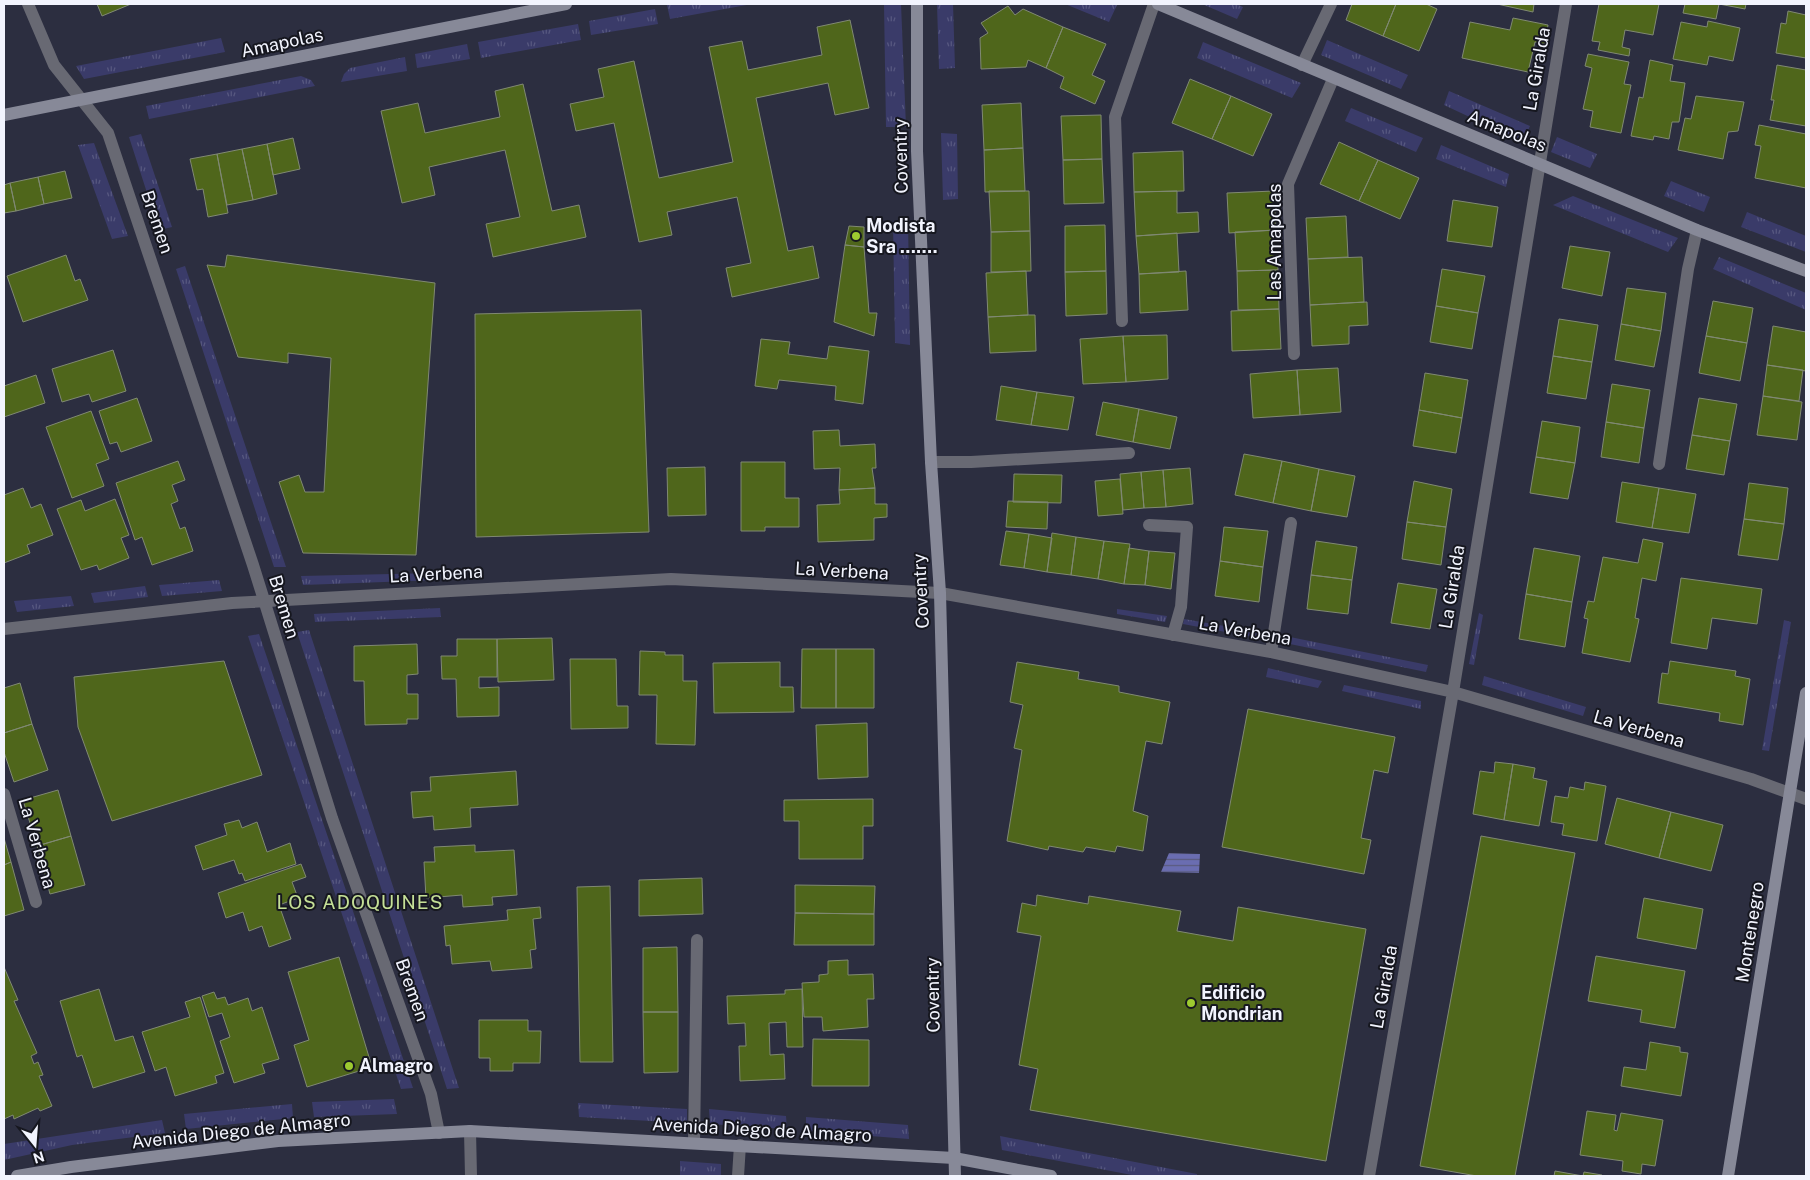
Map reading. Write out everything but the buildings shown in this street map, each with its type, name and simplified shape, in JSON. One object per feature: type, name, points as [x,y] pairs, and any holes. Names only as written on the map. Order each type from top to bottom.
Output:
[{"type":"street","name":"Bremen","points":[[28,4],[54,65],[108,133],[264,601],[332,818],[428,1086],[439,1133]]},
{"type":"street","name":"Amapolas","points":[[4,114],[566,4]]},
{"type":"street","name":"Coventry","points":[[917,4],[917,151],[931,462],[940,593],[955,1176]]},
{"type":"street","points":[[1122,320],[1115,117],[1154,4]]},
{"type":"street","name":"Amapolas","points":[[1158,4],[1697,230],[1806,271]]},
{"type":"street","points":[[1302,66],[1332,4]]},
{"type":"street","name":"La Giralda","points":[[1369,1176],[1453,692],[1566,4]]},
{"type":"street","name":"Las Amapolas","points":[[1294,354],[1288,184],[1333,79]]},
{"type":"street","points":[[1659,464],[1688,269],[1697,230]]},
{"type":"street","points":[[931,462],[984,462],[1129,453]]},
{"type":"street","points":[[1271,652],[1291,523]]},
{"type":"street","points":[[1149,525],[1187,527],[1181,607],[1173,635]]},
{"type":"street","name":"La Verbena","points":[[4,629],[264,601],[671,579],[940,593],[1271,652],[1453,692],[1751,779],[1806,799]]},
{"type":"street","name":"Montenegro","points":[[1728,1176],[1806,693]]},
{"type":"street","name":"La Verbena","points":[[4,794],[36,902]]},
{"type":"street","points":[[694,1143],[697,940]]},
{"type":"street","points":[[470,1131],[471,1176]]},
{"type":"street","name":"Avenida Diego de Almagro","points":[[17,1176],[71,1166],[278,1142],[470,1131],[954,1158],[1051,1176]]},
{"type":"street","points":[[738,1176],[740,1145]]},
{"type":"green space","points":[[752,4],[670,19],[667,5]]},
{"type":"green space","points":[[884,4],[901,4],[906,127],[886,127]]},
{"type":"green space","points":[[937,4],[953,4],[955,68],[939,69]]},
{"type":"green space","points":[[1065,4],[1114,4],[1117,5],[1109,22]]},
{"type":"green space","points":[[1202,4],[1236,4],[1243,7],[1237,19]]},
{"type":"green space","points":[[655,9],[658,24],[591,35],[589,21]]},
{"type":"green space","points":[[578,24],[581,40],[481,58],[478,42]]},
{"type":"green space","points":[[221,38],[225,52],[84,79],[76,66]]},
{"type":"green space","points":[[1327,40],[1408,75],[1401,89],[1321,55]]},
{"type":"green space","points":[[1203,42],[1301,83],[1292,98],[1197,58]]},
{"type":"green space","points":[[467,44],[470,59],[417,68],[415,54]]},
{"type":"green space","points":[[405,57],[407,71],[341,82],[344,74],[350,68]]},
{"type":"green space","points":[[301,76],[311,80],[315,86],[149,119],[146,106]]},
{"type":"green space","points":[[1449,91],[1530,126],[1523,142],[1444,105]]},
{"type":"green space","points":[[1351,108],[1423,138],[1416,152],[1345,121]]},
{"type":"green space","points":[[941,133],[957,134],[958,199],[943,200]]},
{"type":"green space","points":[[141,134],[172,227],[159,230],[129,137]]},
{"type":"green space","points":[[1557,137],[1597,154],[1590,168],[1551,152]]},
{"type":"green space","points":[[94,143],[128,236],[112,239],[78,145]]},
{"type":"green space","points":[[1441,145],[1509,174],[1506,187],[1436,159]]},
{"type":"green space","points":[[1671,181],[1710,197],[1704,212],[1664,196]]},
{"type":"green space","points":[[1573,196],[1678,238],[1668,252],[1553,205]]},
{"type":"green space","points":[[1747,212],[1806,236],[1806,252],[1741,227]]},
{"type":"green space","points":[[893,221],[908,221],[910,345],[895,343]]},
{"type":"green space","points":[[1719,257],[1806,293],[1806,310],[1713,269]]},
{"type":"green space","points":[[185,266],[286,567],[274,567],[176,269]]},
{"type":"green space","points":[[438,573],[438,580],[303,585],[301,576]]},
{"type":"green space","points":[[219,580],[222,591],[162,596],[159,585]]},
{"type":"green space","points":[[145,586],[148,597],[94,603],[91,593]]},
{"type":"green space","points":[[71,596],[74,606],[17,612],[14,601]]},
{"type":"green space","points":[[440,608],[441,617],[315,622],[314,614]]},
{"type":"green space","points":[[1117,609],[1167,616],[1165,622],[1117,614]]},
{"type":"green space","points":[[1479,613],[1483,615],[1474,665],[1469,664]]},
{"type":"green space","points":[[1184,619],[1259,632],[1258,638],[1183,624]]},
{"type":"green space","points":[[1784,620],[1791,622],[1769,751],[1762,750]]},
{"type":"green space","points":[[309,630],[459,1088],[447,1089],[297,632]]},
{"type":"green space","points":[[259,634],[413,1088],[401,1089],[248,636]]},
{"type":"green space","points":[[1290,637],[1428,665],[1426,672],[1290,644]]},
{"type":"green space","points":[[1268,668],[1322,681],[1318,688],[1266,677]]},
{"type":"green space","points":[[1484,676],[1586,707],[1583,716],[1482,685]]},
{"type":"green space","points":[[1344,685],[1421,701],[1421,709],[1342,691]]},
{"type":"green space","points":[[394,1099],[397,1114],[314,1117],[312,1102]]},
{"type":"green space","points":[[578,1103],[687,1109],[687,1123],[579,1117]]},
{"type":"green space","points":[[292,1104],[293,1118],[186,1129],[184,1114]]},
{"type":"green space","points":[[709,1109],[786,1116],[787,1129],[710,1124]]},
{"type":"green space","points":[[806,1117],[908,1125],[909,1139],[806,1131]]},
{"type":"green space","points":[[162,1120],[165,1133],[72,1145],[4,1160],[4,1144]]},
{"type":"green space","points":[[1000,1136],[1197,1174],[1197,1176],[1137,1176],[1002,1150]]},
{"type":"green space","points":[[680,1161],[721,1164],[721,1176],[680,1176]]},
{"type":"water","points":[[1169,853],[1200,854],[1199,873],[1161,872]]},
{"type":"place","name":"Modista Sra .......","points":[[856,236]]},
{"type":"place","name":"Edificio Mondrian","points":[[1191,1003]]},
{"type":"place","name":"Almagro","points":[[349,1066]]},
{"type":"district","name":"LOS ADOQUINES","points":[[360,902]]}]
